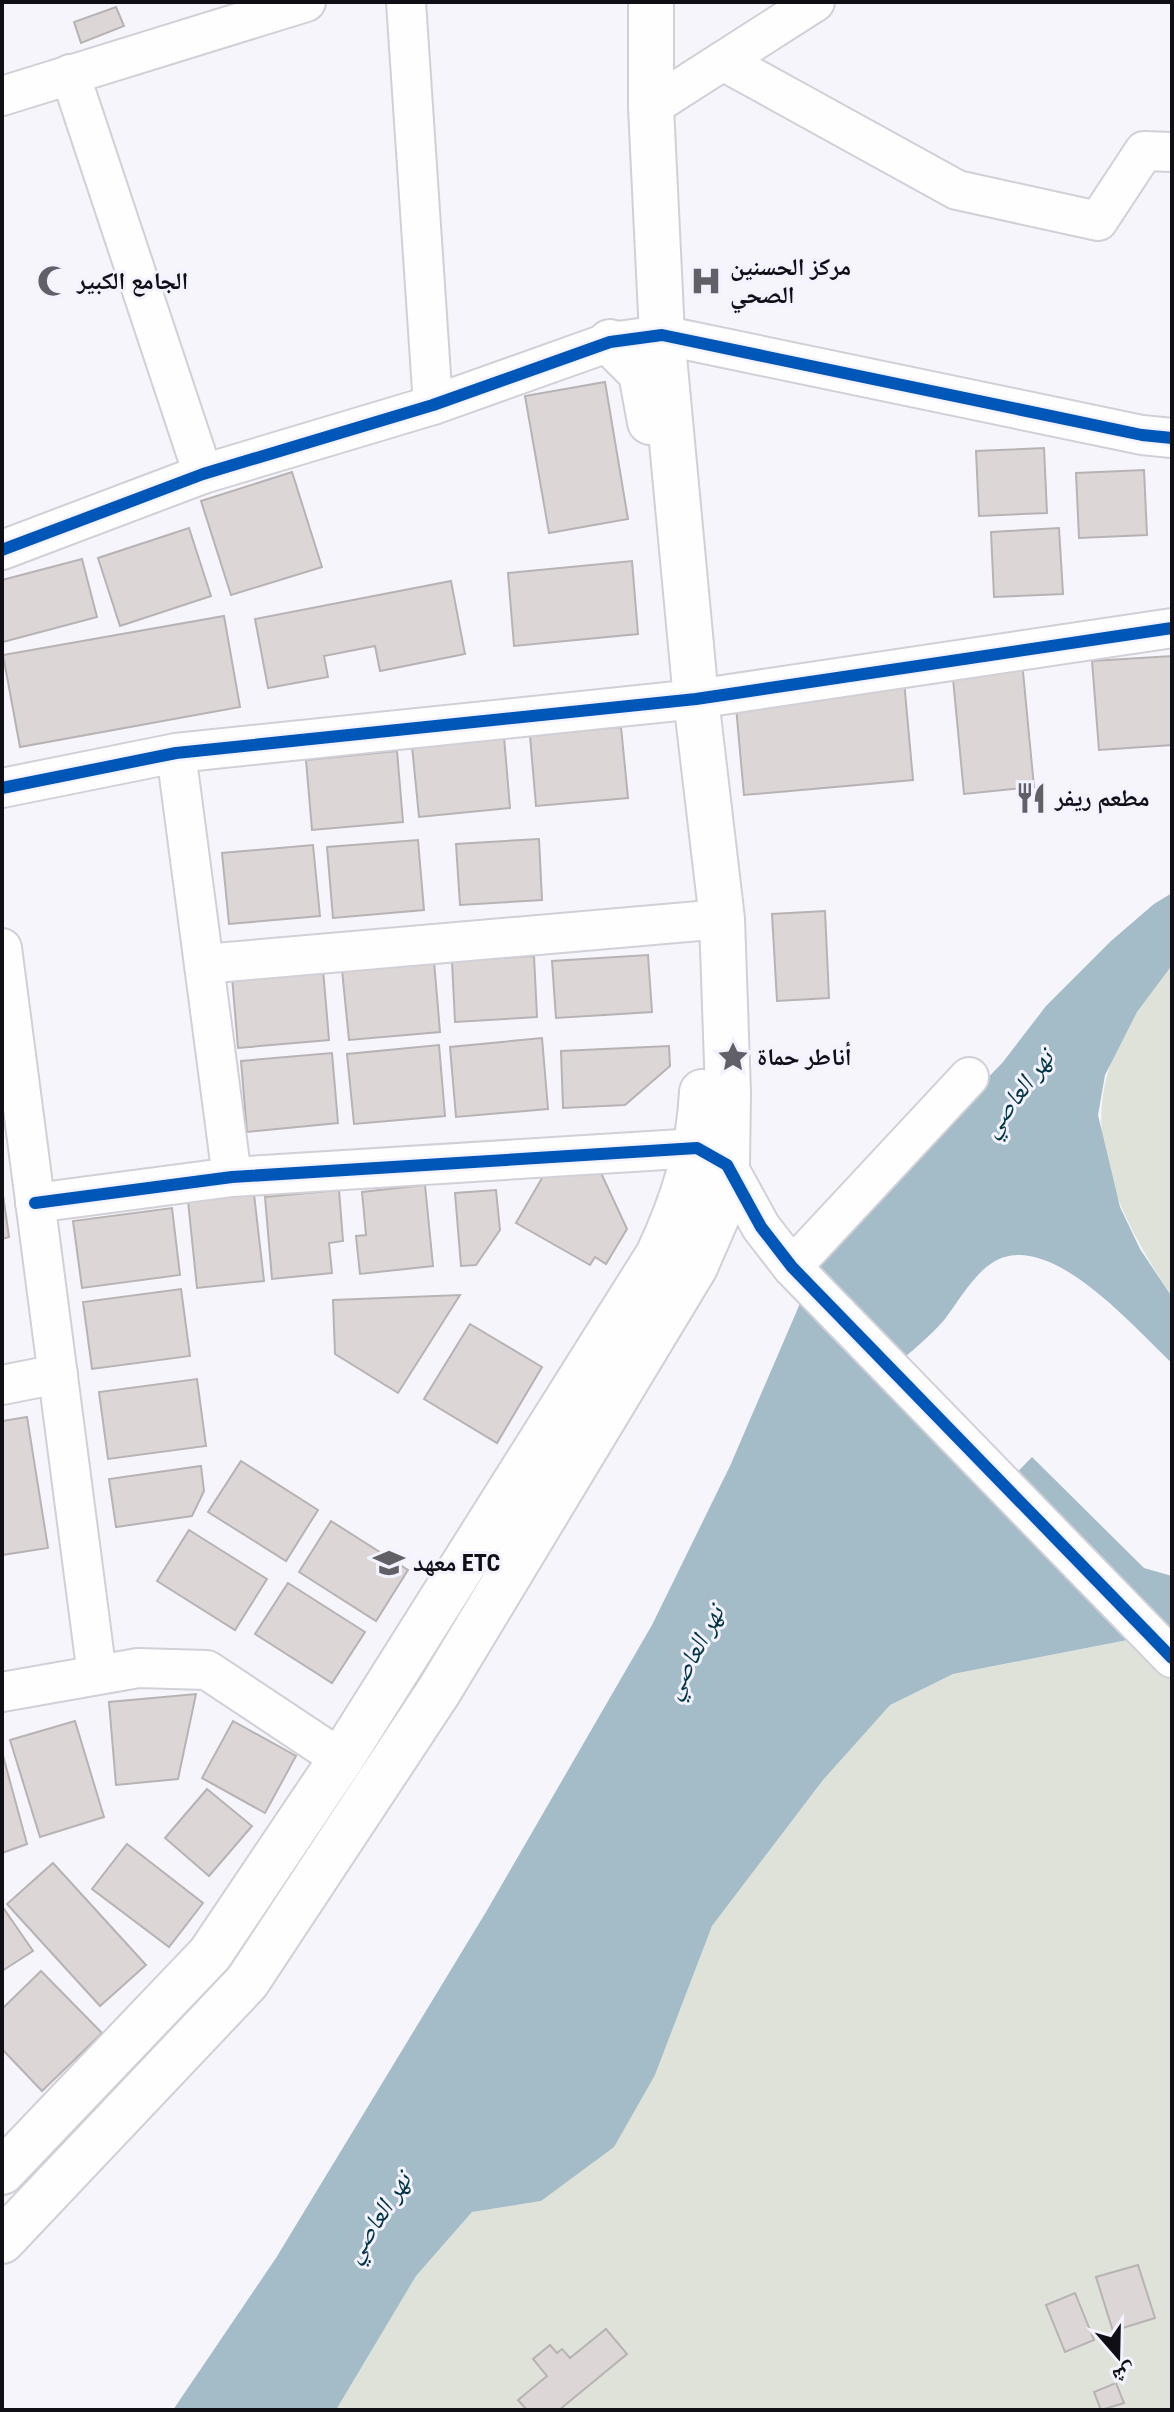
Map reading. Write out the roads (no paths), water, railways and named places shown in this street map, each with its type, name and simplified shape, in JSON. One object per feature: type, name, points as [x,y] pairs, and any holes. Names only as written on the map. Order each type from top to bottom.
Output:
[{"type":"main road","points":[[651,2],[651,107],[662,335],[686,699]]},
{"type":"main road","points":[[2,2241],[247,1982],[439,1691],[695,1267],[719,1212],[712,1157],[708,920],[686,699],[647,397],[641,373],[610,342]]},
{"type":"main road","points":[[3,2170],[210,1954],[341,1759],[658,1255],[679,1209],[712,1157]]},
{"type":"street","points":[[2,96],[306,2]]},
{"type":"street","points":[[406,2],[433,405]]},
{"type":"street","points":[[651,107],[815,2]]},
{"type":"street","points":[[723,61],[957,190],[1098,221],[1144,151],[1172,152]]},
{"type":"street","points":[[70,74],[203,474]]},
{"type":"street","points":[[2,550],[203,474],[433,405],[610,342],[662,335],[1142,435],[1172,438]]},
{"type":"street","points":[[2,788],[176,753],[686,699],[1172,628]]},
{"type":"street","points":[[176,753],[232,1177]]},
{"type":"street","points":[[204,964],[708,920]]},
{"type":"street","points":[[2,948],[13,1117],[35,1203],[97,1675]]},
{"type":"street","points":[[792,1267],[969,1077]]},
{"type":"street","points":[[35,1203],[232,1177],[712,1157],[792,1267],[1172,1658]]},
{"type":"street","points":[[2,1385],[58,1374]]},
{"type":"street","points":[[2,1692],[138,1668],[207,1670],[341,1759]]},
{"type":"water","name":"نهر العاصي","points":[[1172,893],[1172,965],[1137,1012],[1105,1075],[1098,1115],[1120,1207],[1140,1249],[1172,1297],[1172,1363],[1089,1286],[1064,1269],[1038,1258],[1014,1255],[985,1268],[938,1327],[882,1377],[999,1491],[1032,1457],[1144,1568],[1172,1576],[1172,1637],[1143,1637],[953,1674],[890,1705],[823,1780],[712,1926],[655,2075],[614,2147],[541,2201],[472,2212],[416,2276],[336,2410],[173,2410],[276,2258],[486,1912],[652,1625],[730,1466],[814,1271],[911,1158],[1003,1062],[1046,1006],[1111,941],[1154,904]]},
{"type":"place","name":"الجامع الكبير","points":[[53,281]]},
{"type":"place","name":"مركز الحسنين الصحي","points":[[706,281]]},
{"type":"place","name":"مطعم ريفر","points":[[1031,798]]},
{"type":"place","name":"أناطر حماة","points":[[733,1057]]},
{"type":"place","name":"معهد ETC","points":[[389,1563]]}]
